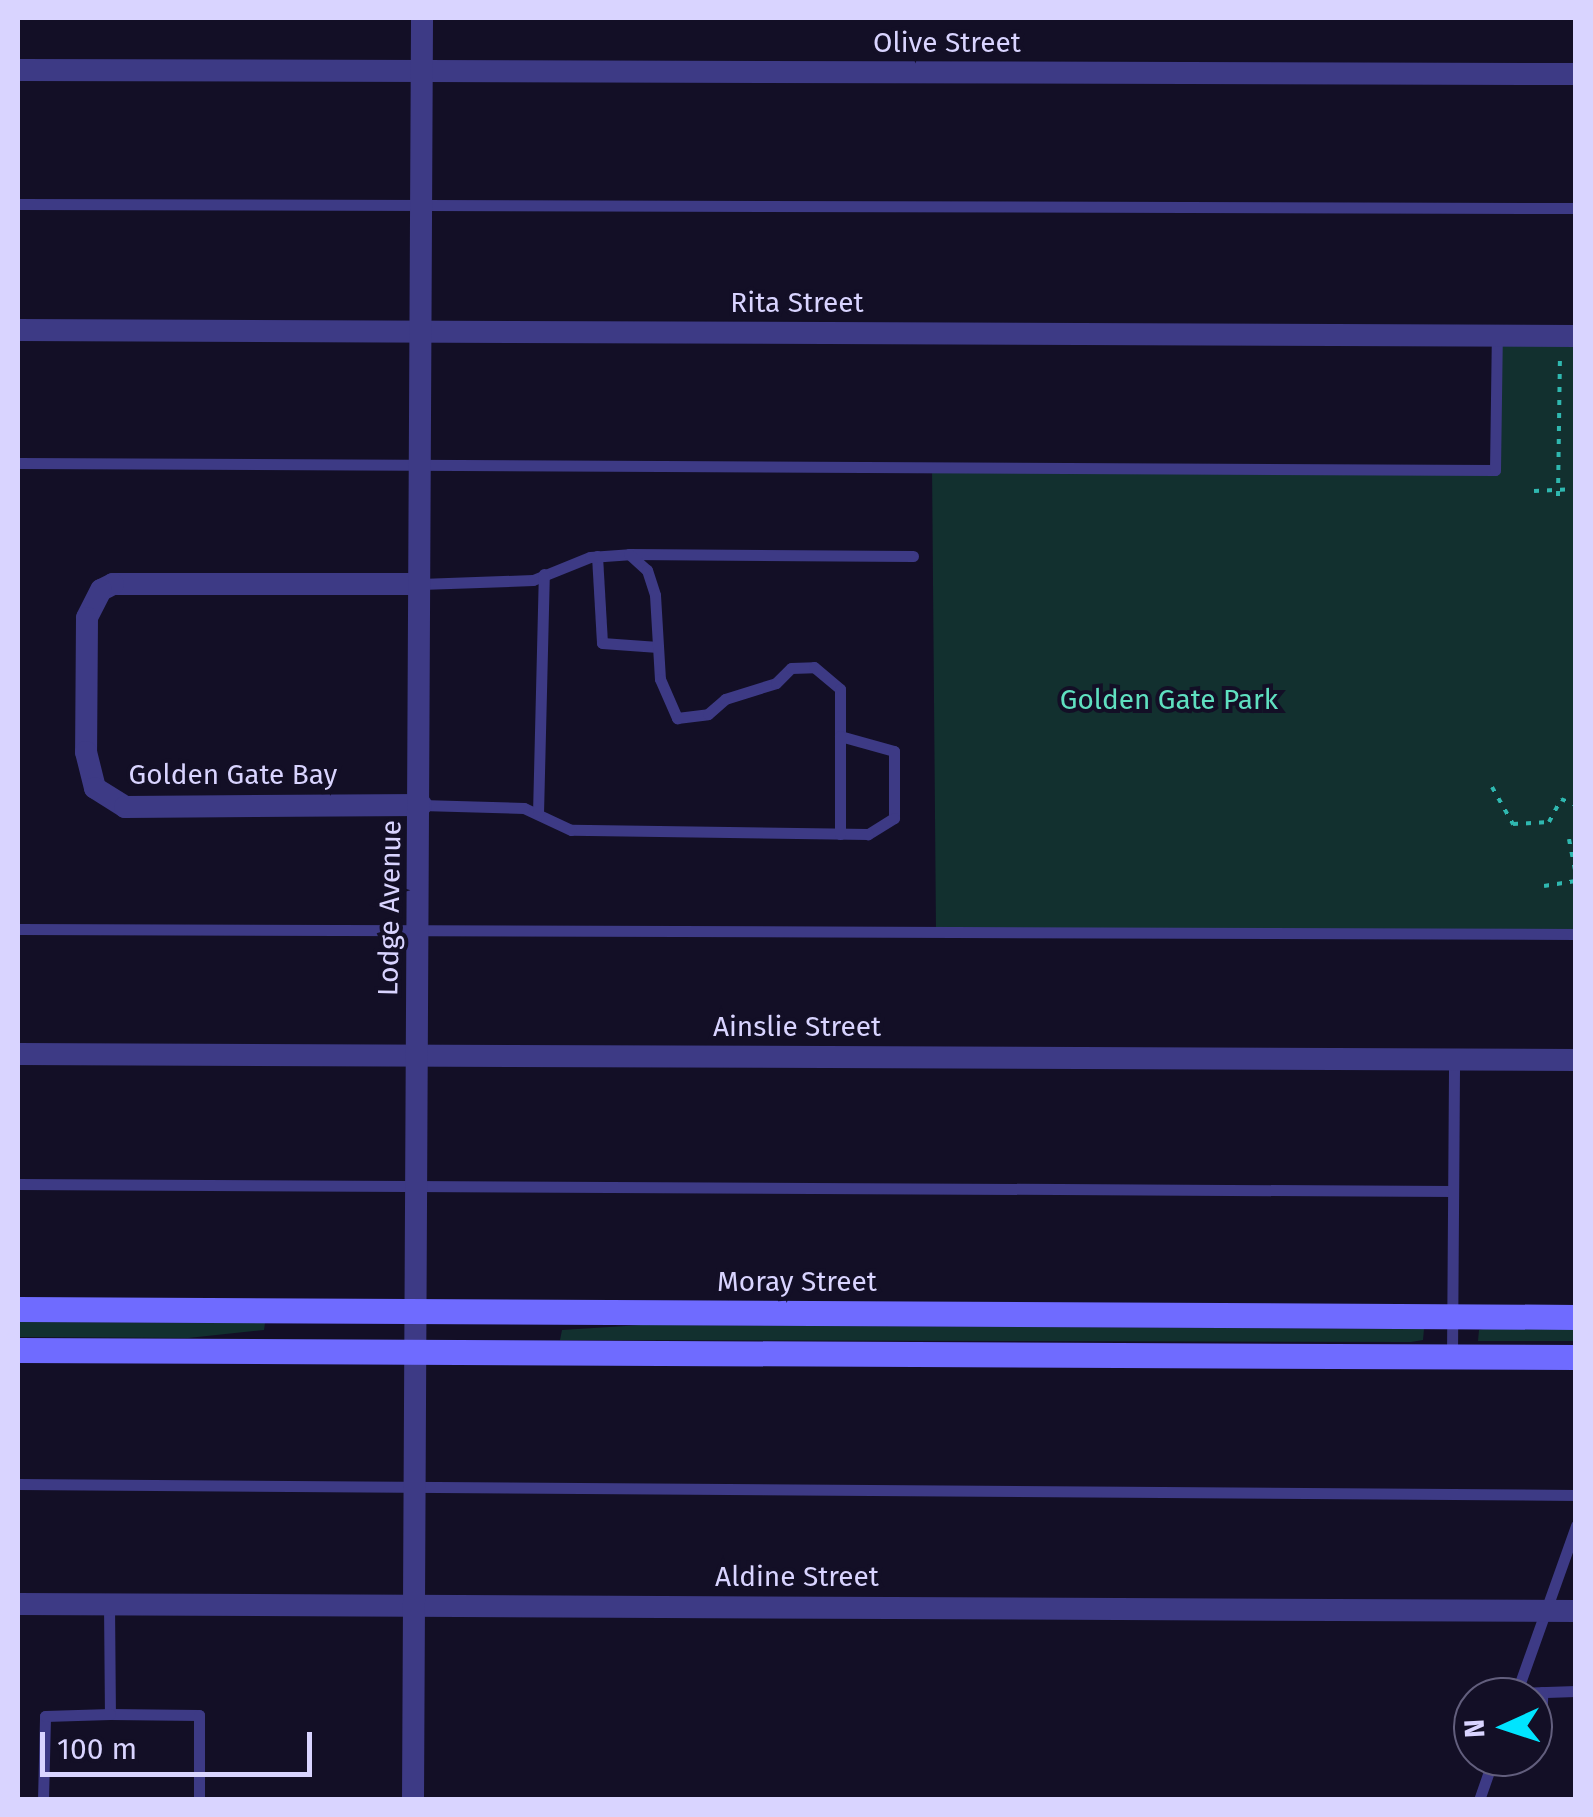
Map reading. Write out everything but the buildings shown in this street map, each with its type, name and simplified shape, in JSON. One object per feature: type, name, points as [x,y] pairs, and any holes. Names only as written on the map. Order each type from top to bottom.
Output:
[{"type":"main road","name":"Moray Street","points":[[18,1310],[1576,1317]]},
{"type":"main road","points":[[18,1350],[1576,1357]]},
{"type":"street","name":"Lodge Avenue","points":[[413,1800],[422,18]]},
{"type":"street","name":"Olive Street","points":[[18,70],[1576,74]]},
{"type":"street","name":"Rita Street","points":[[18,330],[1576,336]]},
{"type":"street","name":"Golden Gate Bay","points":[[420,584],[113,584],[95,599],[87,618],[86,752],[95,788],[125,807],[420,806]]},
{"type":"street","name":"Ainslie Street","points":[[18,1054],[1576,1060]]},
{"type":"street","name":"Aldine Street","points":[[18,1604],[1576,1610]]},
{"type":"lane","points":[[18,204],[1576,208]]},
{"type":"lane","points":[[18,463],[1495,470],[1497,336]]},
{"type":"lane","points":[[420,584],[511,582],[597,556],[629,554],[913,556]]},
{"type":"lane","points":[[629,554],[647,570],[666,706],[677,718],[708,714],[726,699],[776,683],[790,668],[814,667],[840,690],[840,834]]},
{"type":"lane","points":[[597,556],[602,643],[658,647]]},
{"type":"lane","points":[[538,814],[544,574]]},
{"type":"lane","points":[[420,806],[524,808],[570,830],[882,832],[894,818],[894,751],[840,736]]},
{"type":"lane","points":[[18,928],[1576,934]]},
{"type":"lane","points":[[1452,1357],[1454,1060]]},
{"type":"lane","points":[[18,1184],[1452,1191]]},
{"type":"lane","points":[[18,1484],[1576,1495]]},
{"type":"lane","points":[[1522,1677],[1576,1526]]},
{"type":"lane","points":[[109,1604],[110,1714]]},
{"type":"lane","points":[[43,1800],[45,1716],[110,1714],[199,1715],[199,1800]]},
{"type":"path","points":[[1558,493],[1560,357]]},
{"type":"path","points":[[1534,491],[1558,493],[1576,489]]},
{"type":"path","points":[[1492,787],[1513,824],[1549,822],[1561,799],[1576,805]]},
{"type":"path","points":[[1569,839],[1576,874]]},
{"type":"path","points":[[1544,886],[1576,882]]},
{"type":"green space","name":"Golden Gate Park","points":[[1497,335],[1575,336],[1575,934],[936,932],[932,466],[1495,470]]},
{"type":"green space","points":[[18,1322],[265,1323],[264,1330],[188,1338],[18,1337]]},
{"type":"green space","points":[[641,1325],[1424,1329],[1423,1340],[1411,1342],[560,1340],[562,1330]]},
{"type":"green space","points":[[1575,1329],[1575,1341],[1478,1341],[1479,1330]]}]
